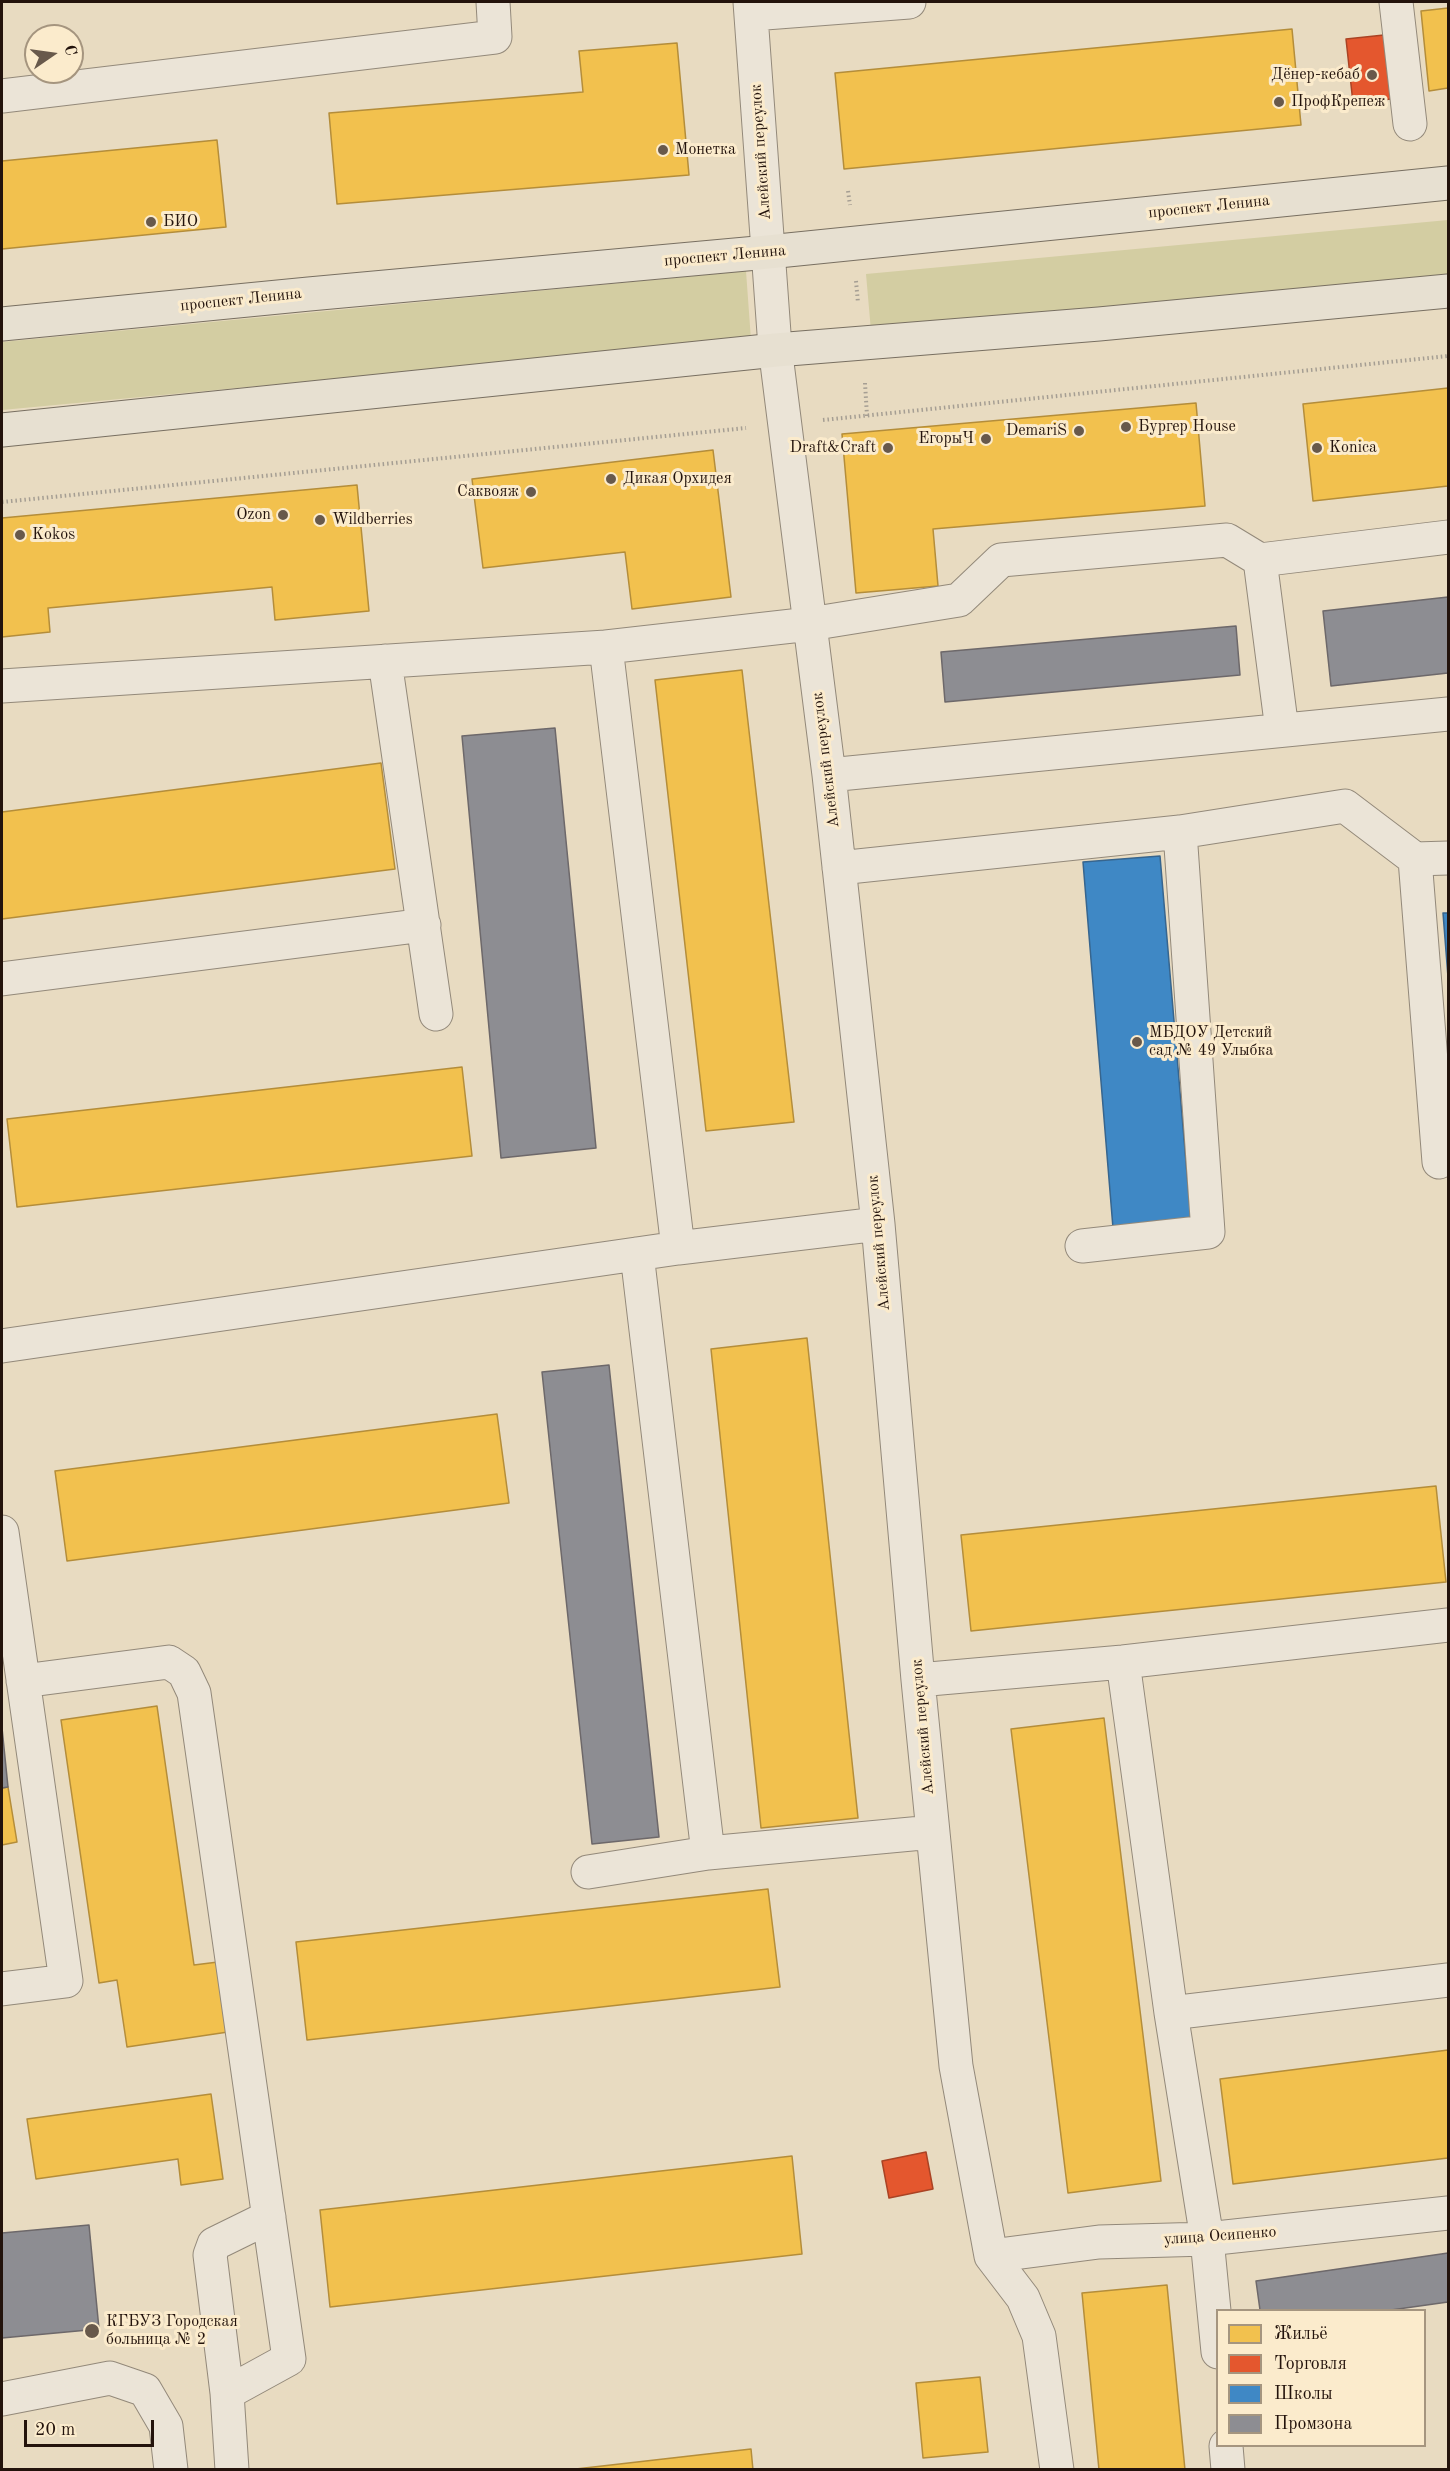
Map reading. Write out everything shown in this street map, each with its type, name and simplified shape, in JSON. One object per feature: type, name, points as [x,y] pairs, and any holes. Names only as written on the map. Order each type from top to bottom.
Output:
[{"type":"main road","name":"проспект Ленина","points":[[2,324],[768,252],[1449,183]]},
{"type":"main road","points":[[2,430],[776,350],[1449,291]]},
{"type":"street","points":[[2,96],[495,37],[493,2]]},
{"type":"street","points":[[751,8],[909,2]]},
{"type":"street","points":[[1396,2],[1410,124]]},
{"type":"street","name":"Алейский переулок","points":[[751,8],[776,350],[829,776],[879,1224],[918,1680],[956,2066],[991,2256],[1023,2298],[1039,2336],[1057,2469]]},
{"type":"street","points":[[2,686],[606,647],[810,624],[959,600],[1001,560],[1227,540],[1260,560],[1449,537]]},
{"type":"street","points":[[1260,560],[1282,730]]},
{"type":"street","points":[[606,647],[678,1248]]},
{"type":"street","points":[[385,661],[436,1014]]},
{"type":"street","points":[[829,776],[1449,714]]},
{"type":"street","points":[[839,868],[1180,832],[1345,806],[1415,860],[1449,858]]},
{"type":"street","points":[[1082,1246],[1208,1232],[1180,832]]},
{"type":"street","points":[[1415,860],[1439,1162]]},
{"type":"street","points":[[2,979],[424,925]]},
{"type":"street","points":[[2,1346],[678,1248],[879,1224]]},
{"type":"street","points":[[637,1254],[708,1853]]},
{"type":"street","points":[[2,1532],[66,1981],[2,1989]]},
{"type":"street","points":[[918,1680],[1123,1662],[1449,1625]]},
{"type":"street","points":[[23,1681],[169,1662],[184,1672],[194,1693],[289,2359],[227,2393]]},
{"type":"street","points":[[1123,1662],[1171,2013],[1207,2239],[1216,2331]]},
{"type":"street","points":[[588,1872],[708,1853],[933,1832]]},
{"type":"street","points":[[1171,2013],[1449,1980]]},
{"type":"street","name":"улица Осипенко","points":[[991,2256],[1099,2242],[1207,2239],[1449,2213]]},
{"type":"street","points":[[232,2469],[227,2393],[210,2255],[214,2244],[269,2217]]},
{"type":"street","points":[[2,2399],[110,2378],[144,2390],[166,2426],[171,2469]]},
{"type":"street","points":[[1226,2447],[1228,2469]]},
{"type":"path","points":[[2,502],[1449,356]]},
{"type":"shaded area","points":[[1448,220],[1448,274],[871,331],[866,274]]},
{"type":"shaded area","points":[[746,271],[751,340],[2,410],[2,342]]},
{"type":"building: Жильё","points":[[1448,8],[1448,88],[1429,91],[1421,11]]},
{"type":"building: Жильё","points":[[1292,29],[1301,125],[844,169],[835,73]]},
{"type":"building: Жильё","points":[[677,43],[689,175],[337,204],[329,113],[583,92],[579,51]]},
{"type":"building: Жильё","points":[[217,140],[226,227],[2,249],[2,161]]},
{"type":"building: Жильё","points":[[1448,388],[1448,486],[1313,501],[1303,404]]},
{"type":"building: Жильё","points":[[1196,403],[1205,506],[933,529],[938,586],[856,593],[842,434]]},
{"type":"building: Жильё","points":[[713,450],[731,597],[632,609],[625,552],[483,568],[472,479]]},
{"type":"building: Жильё","points":[[357,485],[369,611],[275,620],[272,587],[48,608],[50,632],[2,637],[2,518]]},
{"type":"building: Жильё","points":[[742,670],[794,1122],[706,1131],[655,680]]},
{"type":"building: Жильё","points":[[381,763],[395,869],[2,919],[2,812]]},
{"type":"building: Жильё","points":[[462,1067],[472,1156],[17,1207],[7,1119]]},
{"type":"building: Жильё","points":[[807,1338],[858,1818],[761,1828],[711,1349]]},
{"type":"building: Жильё","points":[[497,1414],[509,1503],[67,1561],[55,1471]]},
{"type":"building: Жильё","points":[[1436,1486],[1446,1582],[971,1631],[961,1535]]},
{"type":"building: Жильё","points":[[157,1706],[194,1965],[218,1962],[228,2032],[127,2047],[117,1980],[99,1983],[61,1720]]},
{"type":"building: Жильё","points":[[1104,1718],[1161,2181],[1068,2193],[1011,1729]]},
{"type":"building: Жильё","points":[[8,1787],[17,1842],[2,1845],[2,1788]]},
{"type":"building: Жильё","points":[[768,1889],[780,1987],[307,2040],[296,1942]]},
{"type":"building: Жильё","points":[[1448,2050],[1448,2158],[1233,2184],[1220,2079]]},
{"type":"building: Жильё","points":[[211,2094],[223,2179],[181,2185],[178,2159],[36,2179],[27,2119]]},
{"type":"building: Жильё","points":[[792,2156],[802,2254],[330,2307],[320,2210]]},
{"type":"building: Жильё","points":[[1167,2285],[1185,2470],[1099,2470],[1082,2293]]},
{"type":"building: Жильё","points":[[980,2377],[988,2452],[923,2458],[916,2383]]},
{"type":"building: Жильё","points":[[751,2449],[753,2470],[567,2470]]},
{"type":"building: Торговля","points":[[1384,35],[1391,99],[1353,103],[1346,39]]},
{"type":"building: Торговля","points":[[926,2152],[933,2189],[889,2198],[882,2161]]},
{"type":"building: Школы","name":"МБДОУ Детский сад № 49 Улыбка","points":[[1160,856],[1191,1221],[1113,1228],[1083,862]]},
{"type":"building: Школы","points":[[1443,913],[1448,913],[1448,977]]},
{"type":"building: Промзона","points":[[1448,597],[1448,673],[1331,686],[1323,611]]},
{"type":"building: Промзона","points":[[1236,626],[1240,675],[945,702],[941,652]]},
{"type":"building: Промзона","points":[[555,728],[596,1148],[501,1158],[462,736]]},
{"type":"building: Промзона","points":[[609,1365],[659,1837],[592,1844],[542,1372]]},
{"type":"building: Промзона","points":[[2,1728],[8,1787],[2,1788]]},
{"type":"building: Промзона","points":[[89,2225],[99,2329],[2,2338],[2,2233]]},
{"type":"building: Промзона","points":[[1448,2253],[1448,2302],[1398,2309],[1260,2309],[1256,2281]]},
{"type":"place","name":"Дёнер-кебаб","points":[[1372,75]]},
{"type":"place","name":"ПрофКрепеж","points":[[1279,102]]},
{"type":"place","name":"Монетка","points":[[663,150]]},
{"type":"place","name":"БИО","points":[[151,222]]},
{"type":"place","name":"Бургер House","points":[[1126,427]]},
{"type":"place","name":"DemariS","points":[[1079,431]]},
{"type":"place","name":"ЕгорыЧ","points":[[986,439]]},
{"type":"place","name":"Draft&Craft","points":[[888,448]]},
{"type":"place","name":"Konica","points":[[1317,448]]},
{"type":"place","name":"Дикая Орхидея","points":[[611,479]]},
{"type":"place","name":"Саквояж","points":[[531,492]]},
{"type":"place","name":"Ozon","points":[[283,515]]},
{"type":"place","name":"Wildberries","points":[[320,520]]},
{"type":"place","name":"Kokos","points":[[20,535]]},
{"type":"place","name":"МБДОУ Детский сад № 49 Улыбка","points":[[1137,1042]]},
{"type":"place","name":"КГБУЗ Городская больница № 2","points":[[92,2331]]}]
